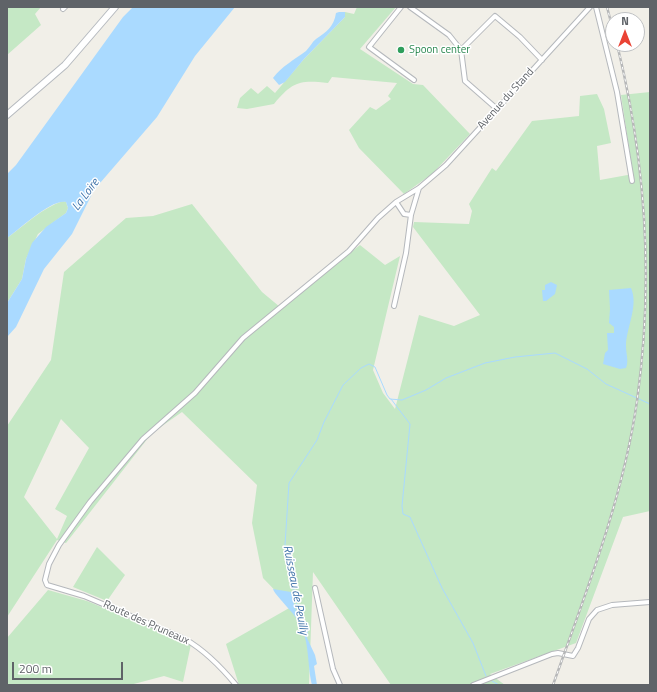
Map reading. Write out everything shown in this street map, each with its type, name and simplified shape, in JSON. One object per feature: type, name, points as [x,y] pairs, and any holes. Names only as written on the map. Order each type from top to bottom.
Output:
[{"type":"street","points":[[7,115],[65,65],[115,7]]},
{"type":"street","points":[[401,7],[368,47],[414,80]]},
{"type":"street","points":[[410,7],[449,35],[461,50],[464,81],[497,109]]},
{"type":"street","name":"Avenue du Stand","points":[[45,580],[49,564],[59,545],[90,502],[143,438],[195,393],[243,338],[349,251],[378,218],[396,202],[419,188],[446,165],[590,7]]},
{"type":"street","points":[[596,7],[617,92],[632,181]]},
{"type":"street","points":[[461,50],[495,16],[520,37],[542,60]]},
{"type":"street","points":[[394,306],[406,253],[411,215],[419,188]]},
{"type":"street","points":[[396,202],[404,214],[411,215]]},
{"type":"street","name":"Route des Pruneaux","points":[[45,580],[47,585],[84,596],[189,641],[236,685]]},
{"type":"street","points":[[315,588],[333,669],[340,685]]},
{"type":"street","points":[[473,685],[552,654],[558,653],[570,656],[576,654],[589,619],[594,613],[602,608],[612,605],[650,602]]},
{"type":"green space","points":[[7,7],[41,7],[35,14],[41,25],[7,55]]},
{"type":"green space","points":[[357,7],[396,7],[360,49],[413,84],[423,85],[470,134],[432,174],[404,194],[359,148],[349,130],[370,107],[376,110],[391,99],[388,96],[397,83],[332,77],[328,83],[304,82],[292,86],[274,104],[247,109],[237,108],[240,98],[251,88],[258,94],[267,86],[275,93],[304,59],[345,17],[345,12],[354,14]]},
{"type":"green space","points":[[650,92],[650,511],[623,517],[576,643],[490,674],[505,685],[391,685],[313,572],[309,684],[239,685],[226,644],[291,607],[263,578],[252,523],[257,485],[182,412],[152,433],[66,543],[57,540],[7,617],[7,426],[51,360],[64,272],[126,218],[153,216],[192,204],[262,292],[280,307],[360,245],[385,265],[400,256],[373,370],[383,393],[395,409],[419,315],[454,326],[480,315],[413,227],[414,222],[469,224],[472,211],[469,204],[492,168],[496,171],[532,121],[579,116],[580,96],[597,94],[604,109],[611,143],[597,146],[600,180],[633,174],[621,95]],"holes":[[[61,419],[89,448],[55,509],[67,516],[57,539],[24,497]]]},
{"type":"green space","points":[[63,201],[66,202],[68,208],[66,213],[38,234],[26,259],[22,279],[7,303],[7,238],[41,212]]},
{"type":"green space","points":[[97,547],[125,575],[107,601],[73,587]]},
{"type":"green space","points":[[48,590],[87,601],[191,644],[183,682],[164,676],[130,685],[7,685],[7,638]]},
{"type":"water","name":"La Loire","points":[[133,7],[235,7],[195,56],[157,117],[94,190],[72,234],[44,269],[16,327],[7,337],[7,303],[22,279],[26,259],[32,243],[46,227],[66,213],[68,208],[66,202],[60,202],[52,205],[7,238],[7,174],[16,165],[123,17]]},
{"type":"water","points":[[345,12],[345,17],[304,59],[285,82],[279,85],[273,78],[284,67],[306,51],[315,40],[329,29],[336,13]]},
{"type":"water","points":[[551,282],[557,285],[555,294],[546,301],[543,301],[542,290],[545,290],[545,285]]},
{"type":"water","points":[[631,288],[634,302],[626,346],[627,363],[626,368],[620,369],[603,364],[605,353],[608,350],[607,333],[614,333],[614,327],[609,323],[609,290]]},
{"type":"water","points":[[273,589],[291,592],[296,611],[307,623],[307,638],[315,655],[317,664],[314,666],[317,685],[312,685],[310,677],[307,645],[303,629]]},
{"type":"waterway","name":"Ruisseau de Peuilly","points":[[298,613],[291,574],[291,562],[285,545],[289,483],[317,440],[324,422],[343,385],[361,368],[369,364],[375,367],[390,399],[402,400],[426,390],[446,378],[485,363],[515,357],[555,353],[587,369],[606,384],[650,404]]},
{"type":"waterway","points":[[391,399],[410,424],[402,506],[403,514],[410,517],[442,588],[473,643],[486,676]]},
{"type":"waterway","points":[[492,681],[499,685]]},
{"type":"railway","points":[[607,7],[608,12]]},
{"type":"railway","points":[[553,685],[602,545],[623,474],[637,401],[642,356],[646,266],[641,177],[635,133],[619,52]]},
{"type":"place","name":"Spoon center","points":[[401,50]]}]
